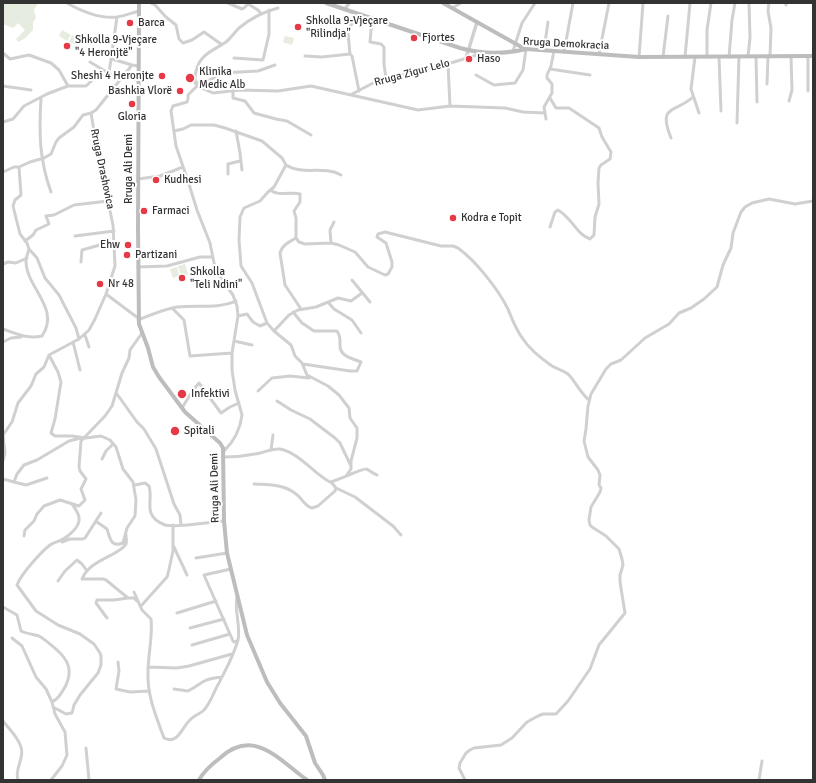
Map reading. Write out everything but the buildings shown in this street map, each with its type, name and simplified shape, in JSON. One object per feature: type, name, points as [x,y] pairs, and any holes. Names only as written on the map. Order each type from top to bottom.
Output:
[{"type":"main road","name":"Rruga Ali Demi","points":[[139,3],[138,319],[156,371],[182,409],[220,443],[224,450],[224,521],[227,553],[246,635],[267,682],[280,703],[306,736],[315,763],[325,780]]},
{"type":"main road","name":"Rruga Demokracia","points":[[326,3],[468,50],[487,52],[526,49],[639,57],[813,56]]},
{"type":"main road","points":[[443,3],[526,49]]},
{"type":"main road","points":[[199,780],[208,767],[225,752],[234,748],[248,745],[267,749],[307,780]]},
{"type":"street","points":[[67,3],[79,9],[96,14],[117,17],[139,11]]},
{"type":"street","points":[[151,3],[176,25],[178,39],[183,43],[192,40],[204,32],[221,44]]},
{"type":"street","points":[[228,3],[243,9],[248,4],[258,10],[261,14]]},
{"type":"street","points":[[345,9],[349,3]]},
{"type":"street","points":[[452,8],[461,3]]},
{"type":"street","points":[[513,51],[522,23],[535,3]]},
{"type":"street","points":[[564,52],[573,3]]},
{"type":"street","points":[[599,54],[609,3]]},
{"type":"street","points":[[639,57],[643,3]]},
{"type":"street","points":[[685,57],[690,3]]},
{"type":"street","points":[[707,57],[707,30],[712,3]]},
{"type":"street","points":[[729,56],[735,3]]},
{"type":"street","points":[[748,56],[750,38],[749,3]]},
{"type":"street","points":[[767,84],[771,28],[768,11],[769,3]]},
{"type":"street","points":[[196,85],[195,74],[200,61],[205,54],[229,39],[248,21],[269,10],[278,8]]},
{"type":"street","points":[[234,58],[263,60],[270,34],[269,10]]},
{"type":"street","points":[[356,13],[348,33],[350,54],[352,56],[359,91]]},
{"type":"street","points":[[663,57],[668,16]]},
{"type":"street","points":[[109,73],[117,17]]},
{"type":"street","points":[[372,18],[370,42],[381,44],[384,47],[386,78]]},
{"type":"street","points":[[466,58],[477,22]]},
{"type":"street","points":[[544,50],[548,22]]},
{"type":"street","points":[[476,75],[494,85],[515,83],[524,70],[526,49]]},
{"type":"street","points":[[546,119],[545,104],[550,98],[552,88],[547,76],[554,51]]},
{"type":"street","name":"Rruga Zigur Lelo","points":[[352,94],[374,82],[386,78],[448,64],[487,52]]},
{"type":"street","points":[[3,53],[10,59],[29,55],[51,64],[59,70],[68,86]]},
{"type":"street","points":[[305,56],[322,57],[350,54]]},
{"type":"street","points":[[737,123],[739,56]]},
{"type":"street","points":[[756,56],[757,102]]},
{"type":"street","points":[[789,101],[792,90],[791,56]]},
{"type":"street","points":[[808,56],[808,91]]},
{"type":"street","points":[[695,57],[691,89],[699,113]]},
{"type":"street","points":[[719,57],[722,111]]},
{"type":"street","points":[[112,59],[138,66]]},
{"type":"street","points":[[90,62],[120,80]]},
{"type":"street","name":"Rruga Drashovica","points":[[85,335],[96,319],[115,266],[114,231],[91,113],[96,110],[132,64]]},
{"type":"street","points":[[448,64],[450,106]]},
{"type":"street","points":[[224,450],[231,443],[240,425],[242,415],[235,390],[232,370],[232,352],[238,316],[236,301],[220,277],[213,257],[210,243],[197,210],[176,146],[171,111],[173,106],[186,102],[190,91],[196,85],[208,81],[222,73],[258,71],[275,65]]},
{"type":"street","points":[[550,68],[590,75]]},
{"type":"street","points":[[3,122],[12,119],[24,106],[68,86],[86,86],[103,70]]},
{"type":"street","points":[[126,73],[138,81]]},
{"type":"street","points":[[196,85],[213,93],[233,91],[278,91],[311,86],[418,110],[450,106],[505,108],[545,113]]},
{"type":"street","points":[[3,86],[31,90]]},
{"type":"street","points":[[233,91],[233,98],[245,101],[254,113],[291,123],[311,135]]},
{"type":"street","points":[[671,138],[666,124],[667,115],[674,108],[693,97]]},
{"type":"street","points":[[41,98],[39,136],[41,159],[51,192]]},
{"type":"street","points":[[550,98],[556,108],[569,108],[599,128],[611,154],[610,159],[599,168],[598,183],[600,204],[594,217],[595,232],[593,237],[590,239],[586,238],[581,234],[569,218],[558,210],[555,212],[550,227]]},
{"type":"street","points":[[3,172],[51,154],[56,142],[77,124],[81,117],[91,113]]},
{"type":"street","points":[[174,131],[188,126],[214,125],[258,139],[284,160],[286,165],[299,170],[330,170],[341,175]]},
{"type":"street","points":[[236,131],[242,170]]},
{"type":"street","points":[[228,174],[228,164],[240,160]]},
{"type":"street","points":[[286,165],[276,184],[260,200],[247,206],[242,211],[240,217],[241,266],[252,283],[267,323],[291,345],[295,356],[303,364],[306,373],[311,378]]},
{"type":"street","points":[[19,167],[21,195],[14,202],[13,211],[20,234],[29,249],[37,258],[45,278],[59,295],[76,328],[79,339]]},
{"type":"street","points":[[138,179],[160,176],[183,167]]},
{"type":"street","points":[[270,190],[281,194],[300,194],[300,202],[294,209],[296,238],[299,242],[304,244],[331,243],[353,250],[366,265],[385,275],[388,273],[393,264],[386,243],[377,237],[380,232],[441,246],[453,246],[458,248],[480,268],[507,308],[525,343],[535,353],[568,374],[585,397],[589,400]]},
{"type":"street","points":[[464,780],[459,768],[460,763],[470,750],[474,748],[501,745],[512,738],[531,720],[543,714],[556,714],[563,708],[590,669],[599,645],[625,613],[620,582],[620,575],[623,566],[619,549],[606,536],[590,525],[589,520],[591,507],[601,488],[599,484],[600,475],[588,457],[584,441],[586,414],[591,394],[606,369],[612,364],[621,360],[645,338],[669,324],[679,313],[691,308],[704,299],[717,287],[723,265],[731,248],[733,234],[741,212],[745,207],[752,203],[769,199],[795,204],[813,201]]},
{"type":"street","points":[[25,241],[33,235],[36,230],[48,224],[46,216],[54,215],[74,206],[108,201]]},
{"type":"street","points":[[331,243],[330,230],[334,222]]},
{"type":"street","points":[[75,236],[114,231]]},
{"type":"street","points":[[296,238],[285,244],[280,254],[284,285],[301,309]]},
{"type":"street","points":[[81,262],[82,250],[114,241]]},
{"type":"street","points":[[3,342],[15,337],[42,336],[48,325],[45,303],[32,280],[28,269],[27,258],[29,249]]},
{"type":"street","points":[[138,267],[167,266],[200,257],[213,257]]},
{"type":"street","points":[[3,264],[8,262],[16,263],[27,258]]},
{"type":"street","points":[[352,280],[370,302]]},
{"type":"street","points":[[274,331],[293,312],[301,309],[316,307],[338,298],[351,301],[362,293]]},
{"type":"street","points":[[106,294],[138,319],[172,308],[203,305],[219,306],[236,301]]},
{"type":"street","points":[[328,302],[334,309],[352,320],[361,333]]},
{"type":"street","points":[[172,308],[184,320],[190,356],[232,352]]},
{"type":"street","points":[[293,312],[302,323],[314,331],[337,331],[340,336],[340,346],[342,352],[347,356],[361,362],[357,371],[303,364]]},
{"type":"street","points":[[238,316],[247,314],[252,322],[262,326],[267,323]]},
{"type":"street","points":[[3,330],[25,337]]},
{"type":"street","points":[[24,536],[25,530],[34,521],[37,514],[44,506],[60,500],[65,500],[79,506],[85,499],[81,489],[86,479],[79,467],[80,442],[105,416],[112,406],[122,374],[129,358],[130,350],[142,333]]},
{"type":"street","points":[[3,461],[5,453],[3,435],[12,422],[18,403],[31,386],[36,374],[44,367],[49,356],[85,335],[89,347]]},
{"type":"street","points":[[234,341],[252,345]]},
{"type":"street","points":[[73,342],[80,370]]},
{"type":"street","points":[[49,356],[58,372],[61,382],[51,433],[55,436],[83,438],[101,436],[113,444],[118,452],[123,469],[135,485],[135,516],[127,528],[123,543],[115,544],[108,537],[107,529],[97,522]]},
{"type":"street","points":[[258,391],[272,378],[290,376],[319,380],[339,395],[349,408],[350,418],[356,425],[357,431],[356,443],[350,464],[351,469],[346,476]]},
{"type":"street","points":[[182,409],[199,383],[221,413],[230,407],[239,404]]},
{"type":"street","points":[[117,394],[137,422],[144,429],[156,449],[174,504],[180,515],[181,525]]},
{"type":"street","points":[[277,401],[310,419],[335,438],[340,443],[350,464]]},
{"type":"street","points":[[271,450],[273,436]]},
{"type":"street","points":[[14,482],[17,474],[24,466],[38,460],[69,441],[83,438]]},
{"type":"street","points":[[102,459],[106,451],[113,444]]},
{"type":"street","points":[[224,457],[245,456],[280,449],[296,456],[308,464],[336,488],[355,497],[393,526],[401,535]]},
{"type":"street","points":[[328,481],[366,468],[377,476]]},
{"type":"street","points":[[3,479],[26,485],[47,478]]},
{"type":"street","points":[[135,485],[143,483],[148,484],[150,490],[150,512],[162,524],[181,525],[224,521]]},
{"type":"street","points":[[254,484],[283,487],[295,493],[306,505],[312,508],[318,506],[326,500],[336,488]]},
{"type":"street","points":[[53,707],[66,714],[72,712],[76,700],[98,673],[101,656],[98,648],[88,639],[80,634],[58,626],[36,611],[17,587],[17,583],[28,567],[50,545],[74,531],[80,522],[78,513],[72,504]]},
{"type":"street","points":[[57,542],[83,539],[97,522],[101,513]]},
{"type":"street","points":[[140,606],[166,578],[172,557],[173,525]]},
{"type":"street","points":[[126,532],[127,542],[122,548],[101,559],[87,571],[82,580],[106,580],[128,598]]},
{"type":"street","points":[[173,546],[187,575]]},
{"type":"street","points":[[196,558],[227,553]]},
{"type":"street","points":[[58,581],[65,571],[77,560],[87,571]]},
{"type":"street","points":[[230,569],[204,575],[230,634],[234,642],[237,641]]},
{"type":"street","points":[[134,592],[140,606],[151,619],[151,640],[148,667],[149,691],[153,711],[160,724],[164,738],[172,739],[179,735],[188,721],[205,708],[222,677],[237,641],[237,594]]},
{"type":"street","points":[[107,618],[96,603],[97,600],[134,598],[139,602]]},
{"type":"street","points":[[177,613],[216,601]]},
{"type":"street","points":[[4,608],[17,615],[21,631],[34,634],[46,640],[61,653],[68,662],[70,668],[68,681],[61,693],[52,702]]},
{"type":"street","points":[[190,628],[224,619]]},
{"type":"street","points":[[192,645],[230,634]]},
{"type":"street","points":[[12,638],[22,646],[36,677],[46,689],[52,702],[56,718],[65,732],[67,755],[62,766],[51,780]]},
{"type":"street","points":[[148,667],[177,668],[232,654]]},
{"type":"street","points":[[118,662],[119,670],[116,689],[130,692],[149,691]]},
{"type":"street","points":[[174,689],[188,691],[204,681],[222,677]]},
{"type":"street","points":[[3,721],[20,743],[22,748],[22,756],[17,772],[18,780]]},
{"type":"street","points":[[86,748],[89,780]]},
{"type":"street","points":[[759,780],[762,761]]},
{"type":"shaded area","points":[[3,3],[38,3],[34,10],[36,18],[33,22],[33,30],[24,39],[18,42],[16,39],[25,30],[18,23],[13,28],[3,24]]},
{"type":"shaded area","points":[[62,30],[71,35],[67,41],[59,36]]},
{"type":"shaded area","points":[[72,35],[81,40],[78,46],[69,42]]},
{"type":"shaded area","points":[[285,36],[294,38],[292,45],[283,42]]},
{"type":"shaded area","points":[[185,264],[188,274],[181,276],[178,266]]},
{"type":"shaded area","points":[[177,267],[179,276],[173,278],[170,269]]},
{"type":"place","name":"Barca","points":[[130,23]]},
{"type":"place","name":"Shkolla 9-Vjeçare \"Rilindja\"","points":[[298,27]]},
{"type":"place","name":"Fjortes","points":[[414,38]]},
{"type":"place","name":"Shkolla 9-Vjeçare \"4 Heronjtë\"","points":[[67,46]]},
{"type":"place","name":"Haso","points":[[469,59]]},
{"type":"place","name":"Sheshi 4 Heronjte","points":[[162,76]]},
{"type":"place","name":"Klinika Medic Alb","points":[[190,78]]},
{"type":"place","name":"Bashkia Vlorë","points":[[180,91]]},
{"type":"place","name":"Gloria","points":[[132,104]]},
{"type":"place","name":"Kudhesi","points":[[156,180]]},
{"type":"place","name":"Farmaci","points":[[144,211]]},
{"type":"place","name":"Kodra e Topit","points":[[453,218]]},
{"type":"place","name":"Ehw","points":[[128,245]]},
{"type":"place","name":"Partizani","points":[[127,255]]},
{"type":"place","name":"Shkolla \"Teli Ndini\"","points":[[182,278]]},
{"type":"place","name":"Nr 48","points":[[100,284]]},
{"type":"place","name":"Infektivi","points":[[182,394]]},
{"type":"place","name":"Spitali","points":[[175,431]]}]
